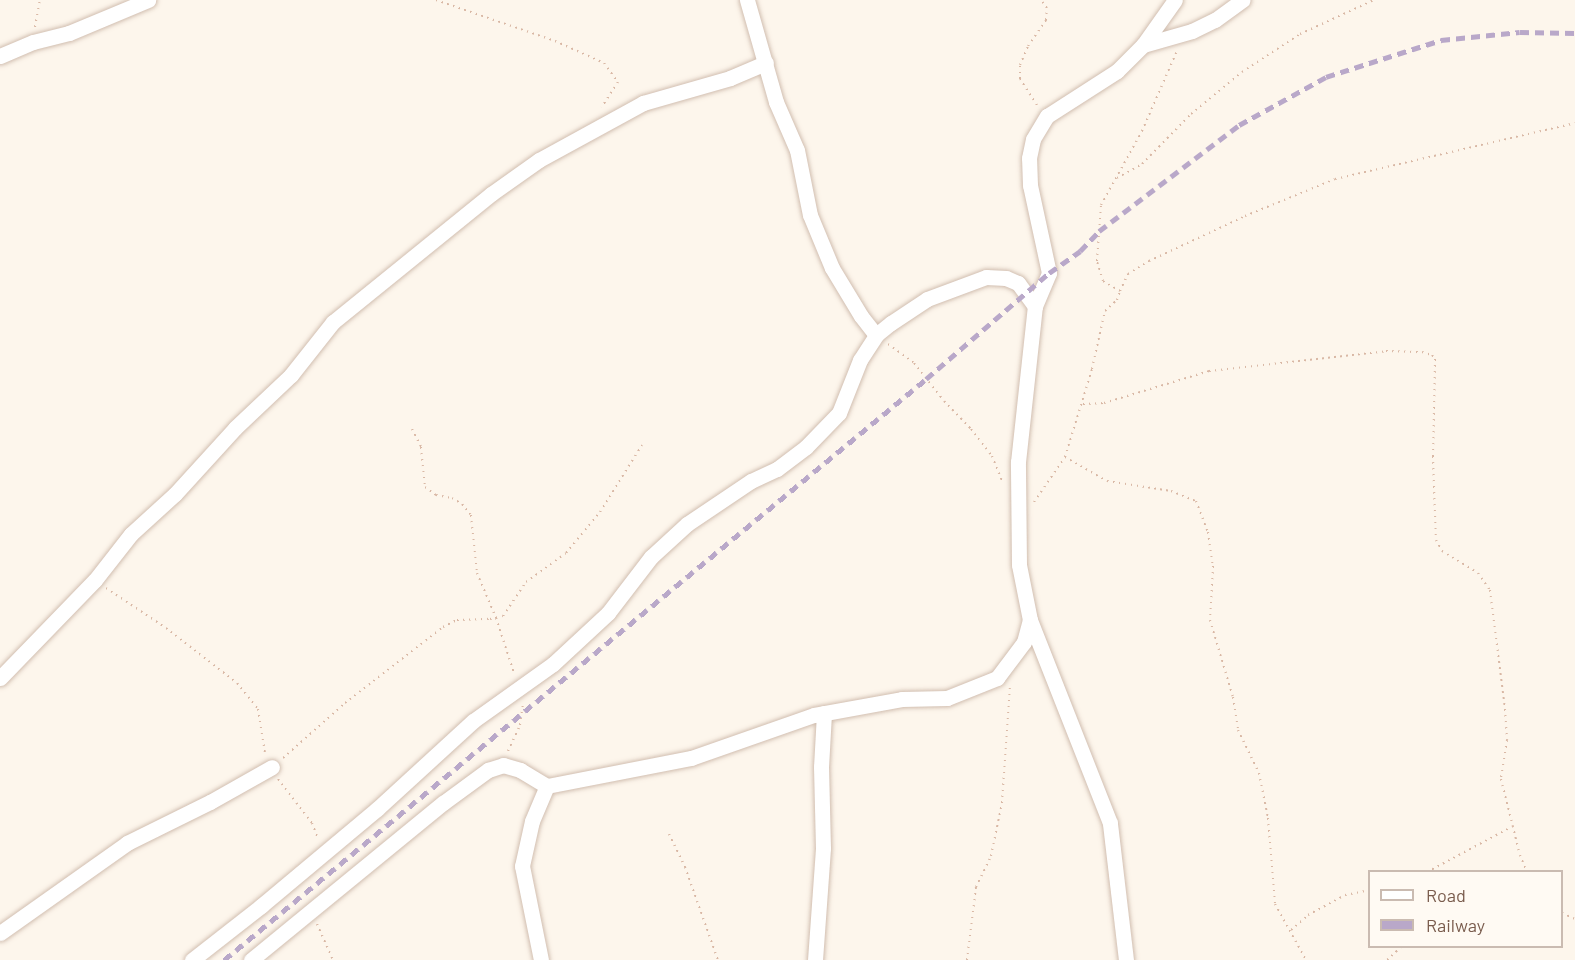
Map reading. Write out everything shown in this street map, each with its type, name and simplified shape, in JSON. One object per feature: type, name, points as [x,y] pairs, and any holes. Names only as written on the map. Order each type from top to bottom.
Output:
[{"type":"street","points":[[0,56],[33,42],[69,33],[148,0]]},
{"type":"street","points":[[747,0],[776,102],[797,150],[810,215],[832,268],[861,316],[876,335]]},
{"type":"street","points":[[1126,960],[1110,823],[1030,620],[1019,565],[1018,462],[1035,306],[1049,273],[1030,185],[1029,158],[1033,140],[1047,116],[1117,71],[1143,45],[1175,0]]},
{"type":"street","points":[[1143,45],[1192,31],[1215,20],[1243,0]]},
{"type":"street","points":[[0,678],[95,580],[131,534],[175,494],[235,428],[291,375],[333,322],[491,194],[539,160],[643,103],[729,78],[766,63]]},
{"type":"street","points":[[192,960],[261,906],[473,722],[553,664],[608,613],[651,557],[687,524],[751,481],[777,469],[826,429],[847,398],[860,360],[876,335],[927,299],[986,277],[1006,278],[1018,283],[1035,306]]},
{"type":"street","points":[[251,960],[472,780],[503,765],[520,770],[547,786],[691,758],[824,713],[902,699],[947,698],[997,678],[1016,656],[1024,642],[1030,620]]},
{"type":"street","points":[[815,960],[823,848],[821,767],[824,713]]},
{"type":"street","points":[[0,933],[128,843],[210,802],[272,767]]},
{"type":"street","points":[[541,960],[522,866],[532,821],[547,786]]},
{"type":"path","points":[[33,42],[40,0]]},
{"type":"path","points":[[436,0],[555,41],[604,63],[618,82],[602,108]]},
{"type":"path","points":[[1041,0],[1047,9],[1046,20],[1028,46],[1020,64],[1020,80],[1028,94],[1047,116]]},
{"type":"path","points":[[1115,180],[1142,164],[1191,114],[1242,72],[1299,34],[1327,24],[1374,0]]},
{"type":"path","points":[[1120,291],[1103,281],[1097,261],[1101,205],[1142,131],[1173,58],[1192,31]]},
{"type":"path","points":[[1017,523],[1048,484],[1065,457],[1092,369],[1105,311],[1117,300],[1128,274],[1149,261],[1245,216],[1335,179],[1575,123]]},
{"type":"path","points":[[876,335],[914,363],[944,401],[971,429],[992,456],[1005,489]]},
{"type":"path","points":[[1083,404],[1104,403],[1209,370],[1386,351],[1422,352],[1432,355],[1435,359],[1433,456],[1436,540],[1442,551],[1478,573],[1490,590],[1507,740],[1501,779],[1526,870]]},
{"type":"path","points":[[412,429],[421,447],[423,479],[426,487],[436,495],[452,498],[462,504],[471,515],[477,573],[522,687],[520,725],[503,765]]},
{"type":"path","points":[[272,767],[345,703],[443,627],[457,620],[503,616],[526,582],[566,553],[600,512],[642,445]]},
{"type":"path","points":[[1065,457],[1107,481],[1171,491],[1196,501],[1208,532],[1213,566],[1210,620],[1233,697],[1238,730],[1259,772],[1268,819],[1275,904],[1306,960]]},
{"type":"path","points":[[95,580],[166,628],[237,683],[258,709],[261,737],[272,767],[283,787],[297,801],[312,823],[324,852]]},
{"type":"path","points":[[967,960],[976,887],[991,856],[1002,803],[1010,685]]},
{"type":"path","points":[[1431,870],[1513,826]]},
{"type":"path","points":[[669,834],[688,875],[718,960]]},
{"type":"path","points":[[1291,930],[1308,915],[1345,895],[1368,890]]},
{"type":"path","points":[[313,911],[333,960]]},
{"type":"path","points":[[1387,960],[1400,948]]},
{"type":"railway","points":[[224,960],[926,379],[1049,273],[1080,251],[1099,231],[1239,125],[1326,77],[1441,40],[1520,32],[1575,33]]}]
